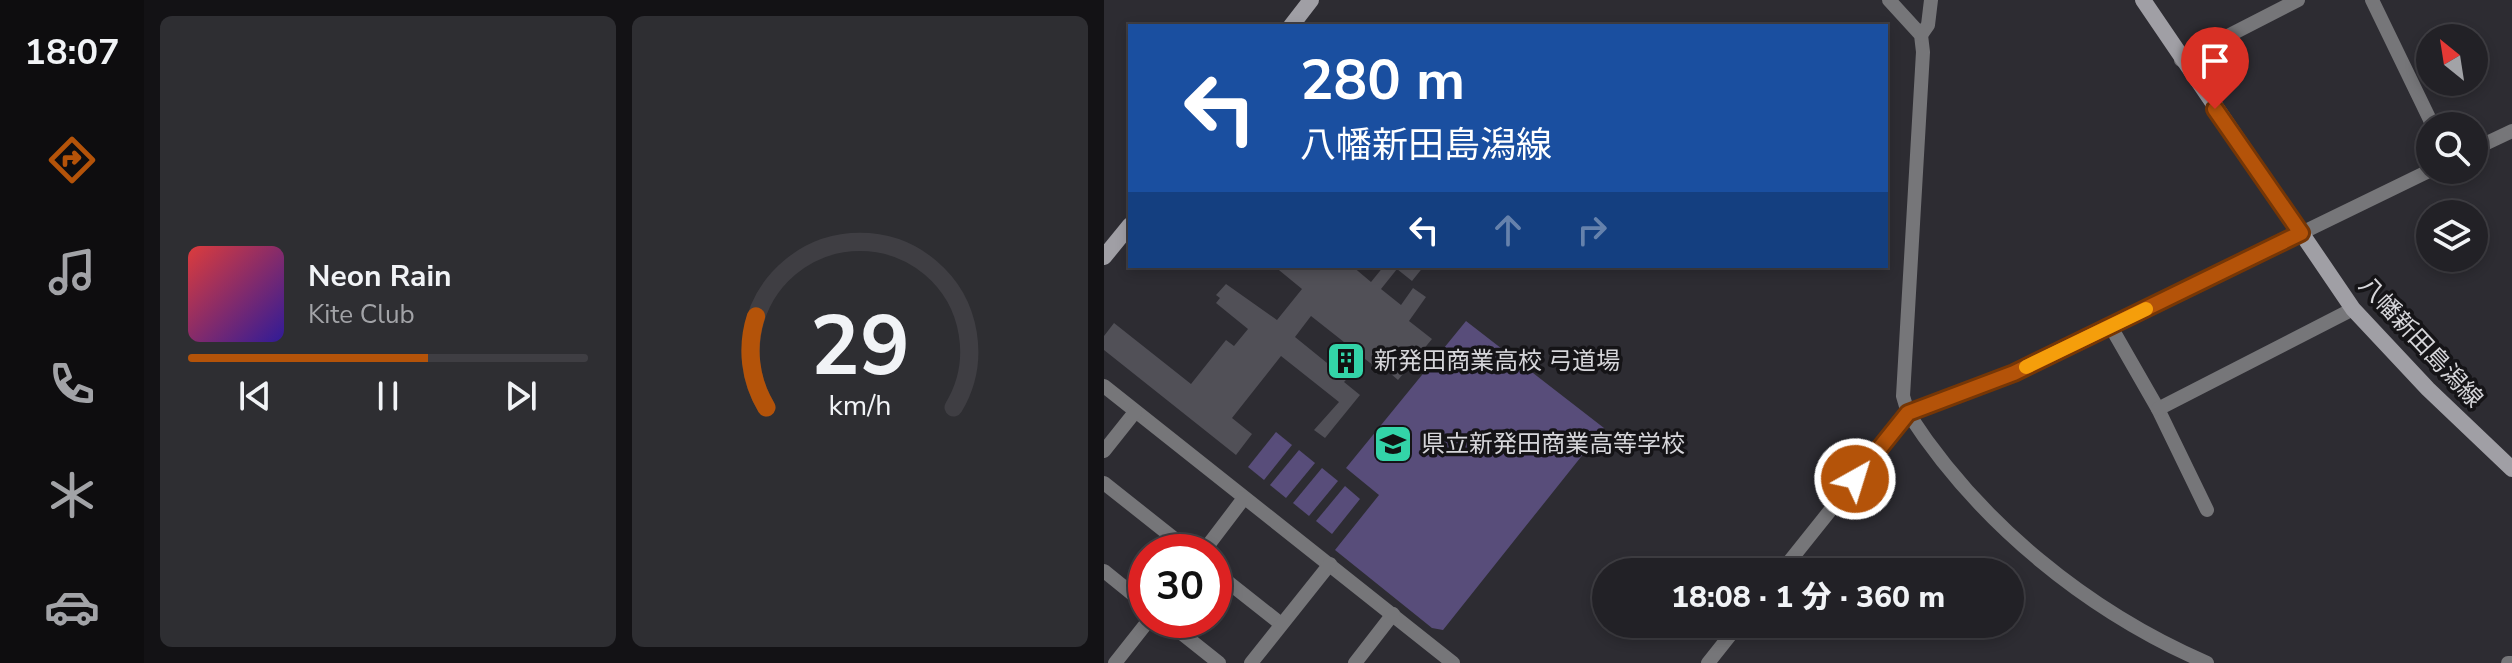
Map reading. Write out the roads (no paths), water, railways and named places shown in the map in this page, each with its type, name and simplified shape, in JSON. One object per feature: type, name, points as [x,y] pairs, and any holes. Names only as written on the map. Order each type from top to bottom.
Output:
[{"type":"main road","points":[[1293,24],[1311,0]]},
{"type":"main road","name":"八幡新田島潟線","points":[[2143,0],[2353,309],[2428,389],[2512,469]]},
{"type":"main road","points":[[1104,257],[1128,227]]},
{"type":"street","points":[[1889,0],[1921,35]]},
{"type":"street","points":[[1931,0],[1928,25],[1921,35],[1903,396],[1908,413],[1979,507],[2015,539],[2148,635],[2207,663]]},
{"type":"street","points":[[2181,60],[2298,0]]},
{"type":"street","points":[[2372,0],[2426,112]]},
{"type":"street","points":[[2488,142],[2512,131]]},
{"type":"street","points":[[1792,558],[1908,413],[2014,373],[2416,177]]},
{"type":"street","points":[[2158,409],[2353,309]]},
{"type":"street","points":[[2111,327],[2158,409],[2207,510]]},
{"type":"street","points":[[1104,386],[1452,663]]},
{"type":"street","points":[[1104,451],[1135,412]]},
{"type":"street","points":[[1104,483],[1168,534]]},
{"type":"street","points":[[1217,534],[1244,498]]},
{"type":"street","points":[[1251,663],[1330,564]]},
{"type":"street","points":[[1104,571],[1128,590]]},
{"type":"street","points":[[1232,585],[1281,624]]},
{"type":"street","points":[[1355,663],[1393,614]]},
{"type":"street","points":[[1115,663],[1135,638]]},
{"type":"street","points":[[1188,638],[1219,663]]},
{"type":"street","points":[[1708,663],[1728,638]]},
{"type":"place","name":"新発田商業高校 弓道場","points":[[1346,361]]},
{"type":"place","name":"県立新発田商業高等学校","points":[[1393,444]]}]
